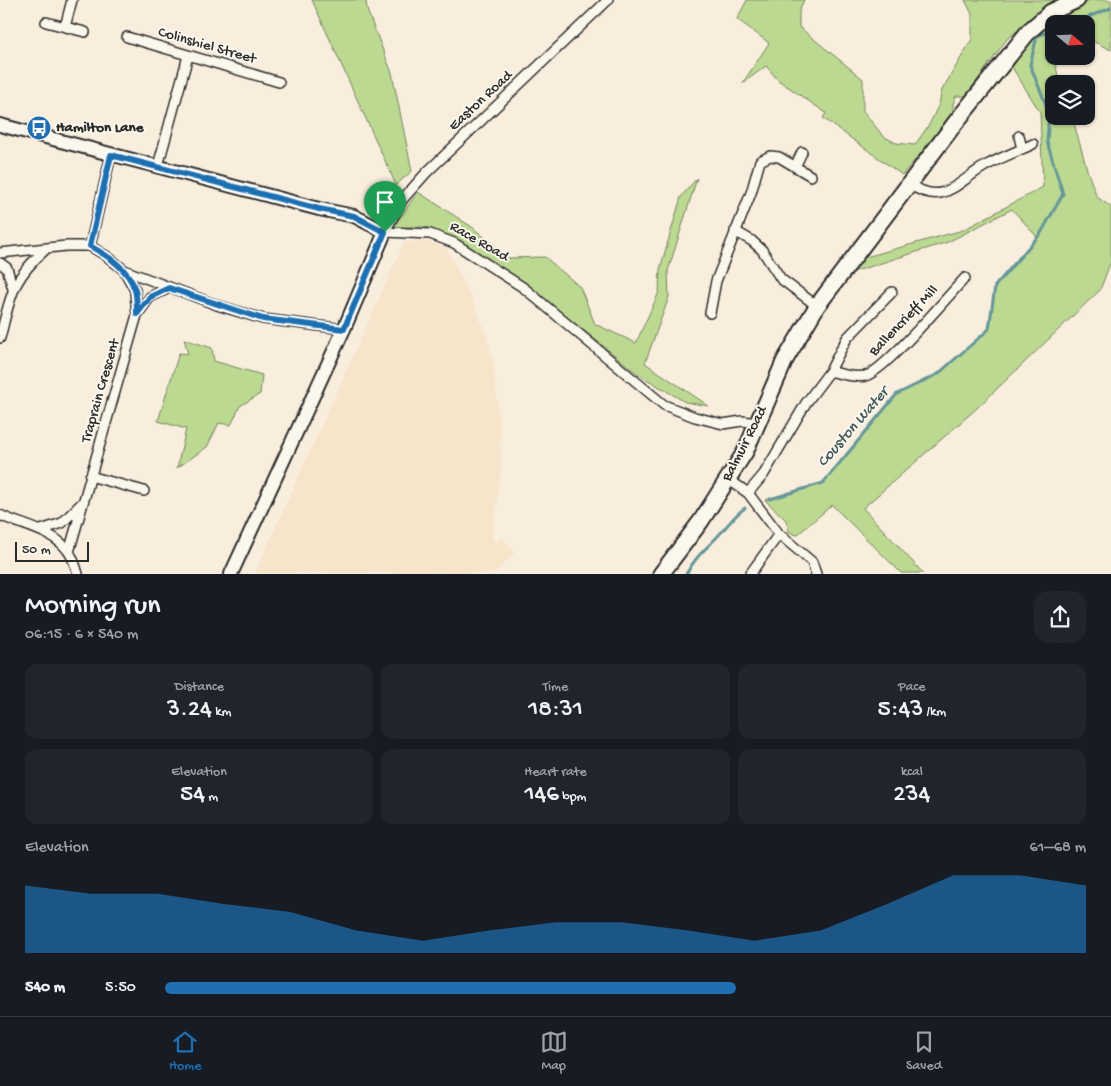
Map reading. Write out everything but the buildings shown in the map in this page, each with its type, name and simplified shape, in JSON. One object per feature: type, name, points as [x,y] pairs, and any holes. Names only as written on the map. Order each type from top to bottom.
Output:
[{"type":"main road","name":"Balmuir Road","points":[[661,574],[700,522],[728,479],[758,423],[785,360],[817,306],[909,184],[1029,31],[1051,12],[1077,0]]},
{"type":"street","points":[[64,27],[72,0]]},
{"type":"street","name":"Easton Road","points":[[385,232],[402,200],[427,172],[608,0]]},
{"type":"street","points":[[46,22],[85,32]]},
{"type":"street","name":"Colinshiel Street","points":[[127,37],[279,82]]},
{"type":"street","points":[[158,166],[188,56]]},
{"type":"street","name":"Race Road","points":[[0,125],[319,209],[354,216],[385,232],[430,234],[454,243],[524,288],[664,405],[695,418],[722,424],[742,421],[758,423]]},
{"type":"street","points":[[1019,136],[1022,149]]},
{"type":"street","points":[[909,184],[929,194],[952,190],[979,170],[1033,144]]},
{"type":"street","points":[[795,166],[802,152]]},
{"type":"street","points":[[90,246],[111,155]]},
{"type":"street","points":[[710,313],[716,281],[734,231],[751,193],[760,161],[770,156],[779,158],[811,176]]},
{"type":"street","points":[[734,231],[752,241],[762,250],[781,280],[817,306]]},
{"type":"street","points":[[231,574],[344,329],[385,232]]},
{"type":"street","points":[[0,253],[66,246],[90,246],[124,270],[169,288],[263,319],[344,329]]},
{"type":"street","points":[[0,338],[13,288],[26,267],[46,249]]},
{"type":"street","points":[[0,263],[7,268],[13,288]]},
{"type":"street","name":"Traprain Crescent","points":[[41,530],[62,523],[82,503],[137,314],[135,290],[124,270]]},
{"type":"street","name":"Ballencrieff Mill","points":[[830,371],[843,375],[866,376],[890,358],[964,278]]},
{"type":"street","name":"Traprain Crescent","points":[[137,314],[150,297],[169,288]]},
{"type":"street","points":[[748,493],[764,474],[806,403],[830,371],[847,338],[892,292]]},
{"type":"street","points":[[90,476],[144,491]]},
{"type":"street","points":[[728,479],[748,493],[779,534],[812,562],[816,574]]},
{"type":"street","points":[[69,552],[82,503]]},
{"type":"street","points":[[0,515],[41,530],[69,552],[78,574]]},
{"type":"street","points":[[750,574],[779,534]]},
{"type":"shaded area","points":[[422,240],[446,247],[475,305],[487,338],[493,361],[500,428],[501,469],[492,538],[495,543],[502,537],[515,552],[495,573],[255,573],[404,243]]},
{"type":"green space","points":[[312,0],[366,0],[367,10],[392,73],[412,171],[396,185]]},
{"type":"green space","points":[[747,0],[804,0],[799,11],[799,27],[863,79],[863,111],[883,136],[896,143],[915,145],[930,123],[939,104],[942,90],[972,39],[972,14],[965,0],[1056,0],[1007,39],[966,96],[956,96],[953,104],[953,116],[902,175],[823,118],[826,113],[778,80],[766,66],[742,84],[769,43],[737,19]]},
{"type":"green space","points":[[1090,0],[1111,0],[1111,50],[1095,42],[1095,15],[1058,15]]},
{"type":"green space","points":[[1045,25],[1045,65],[1056,65],[1058,75],[1045,75],[1045,125],[1075,125],[1097,197],[1111,207],[1111,261],[1100,290],[976,409],[863,508],[923,573],[901,573],[832,505],[797,535],[789,532],[786,520],[765,500],[823,483],[897,394],[938,374],[989,329],[995,286],[1037,237],[1012,209],[948,242],[853,272],[855,260],[963,230],[1043,187],[1040,112],[1010,64]]},
{"type":"green space","points":[[697,178],[668,271],[669,297],[645,363],[709,406],[685,402],[638,374],[547,301],[459,240],[425,227],[393,227],[418,192],[472,227],[509,258],[545,257],[580,287],[595,324],[636,343],[659,292],[660,269],[681,197]]},
{"type":"green space","points":[[184,339],[212,348],[214,361],[262,375],[260,394],[240,406],[231,425],[219,423],[207,447],[177,468],[186,429],[158,421],[179,353],[188,354]]},
{"type":"waterway","name":"Couston Water","points":[[1093,15],[1111,8]]},
{"type":"waterway","name":"Couston Water","points":[[770,499],[823,483],[897,394],[938,374],[989,329],[995,286],[1041,233],[1063,194],[1047,142],[1049,112],[1030,65],[1037,36],[1045,33]]},
{"type":"waterway","points":[[686,574],[700,554],[745,508]]},
{"type":"place","name":"Hamilton Lane","points":[[39,128]]},
{"type":"route","points":[[111,155],[319,209],[354,216],[385,232],[344,329],[263,319],[169,288],[150,297],[137,314],[135,290],[124,270],[90,246],[111,155]]}]
